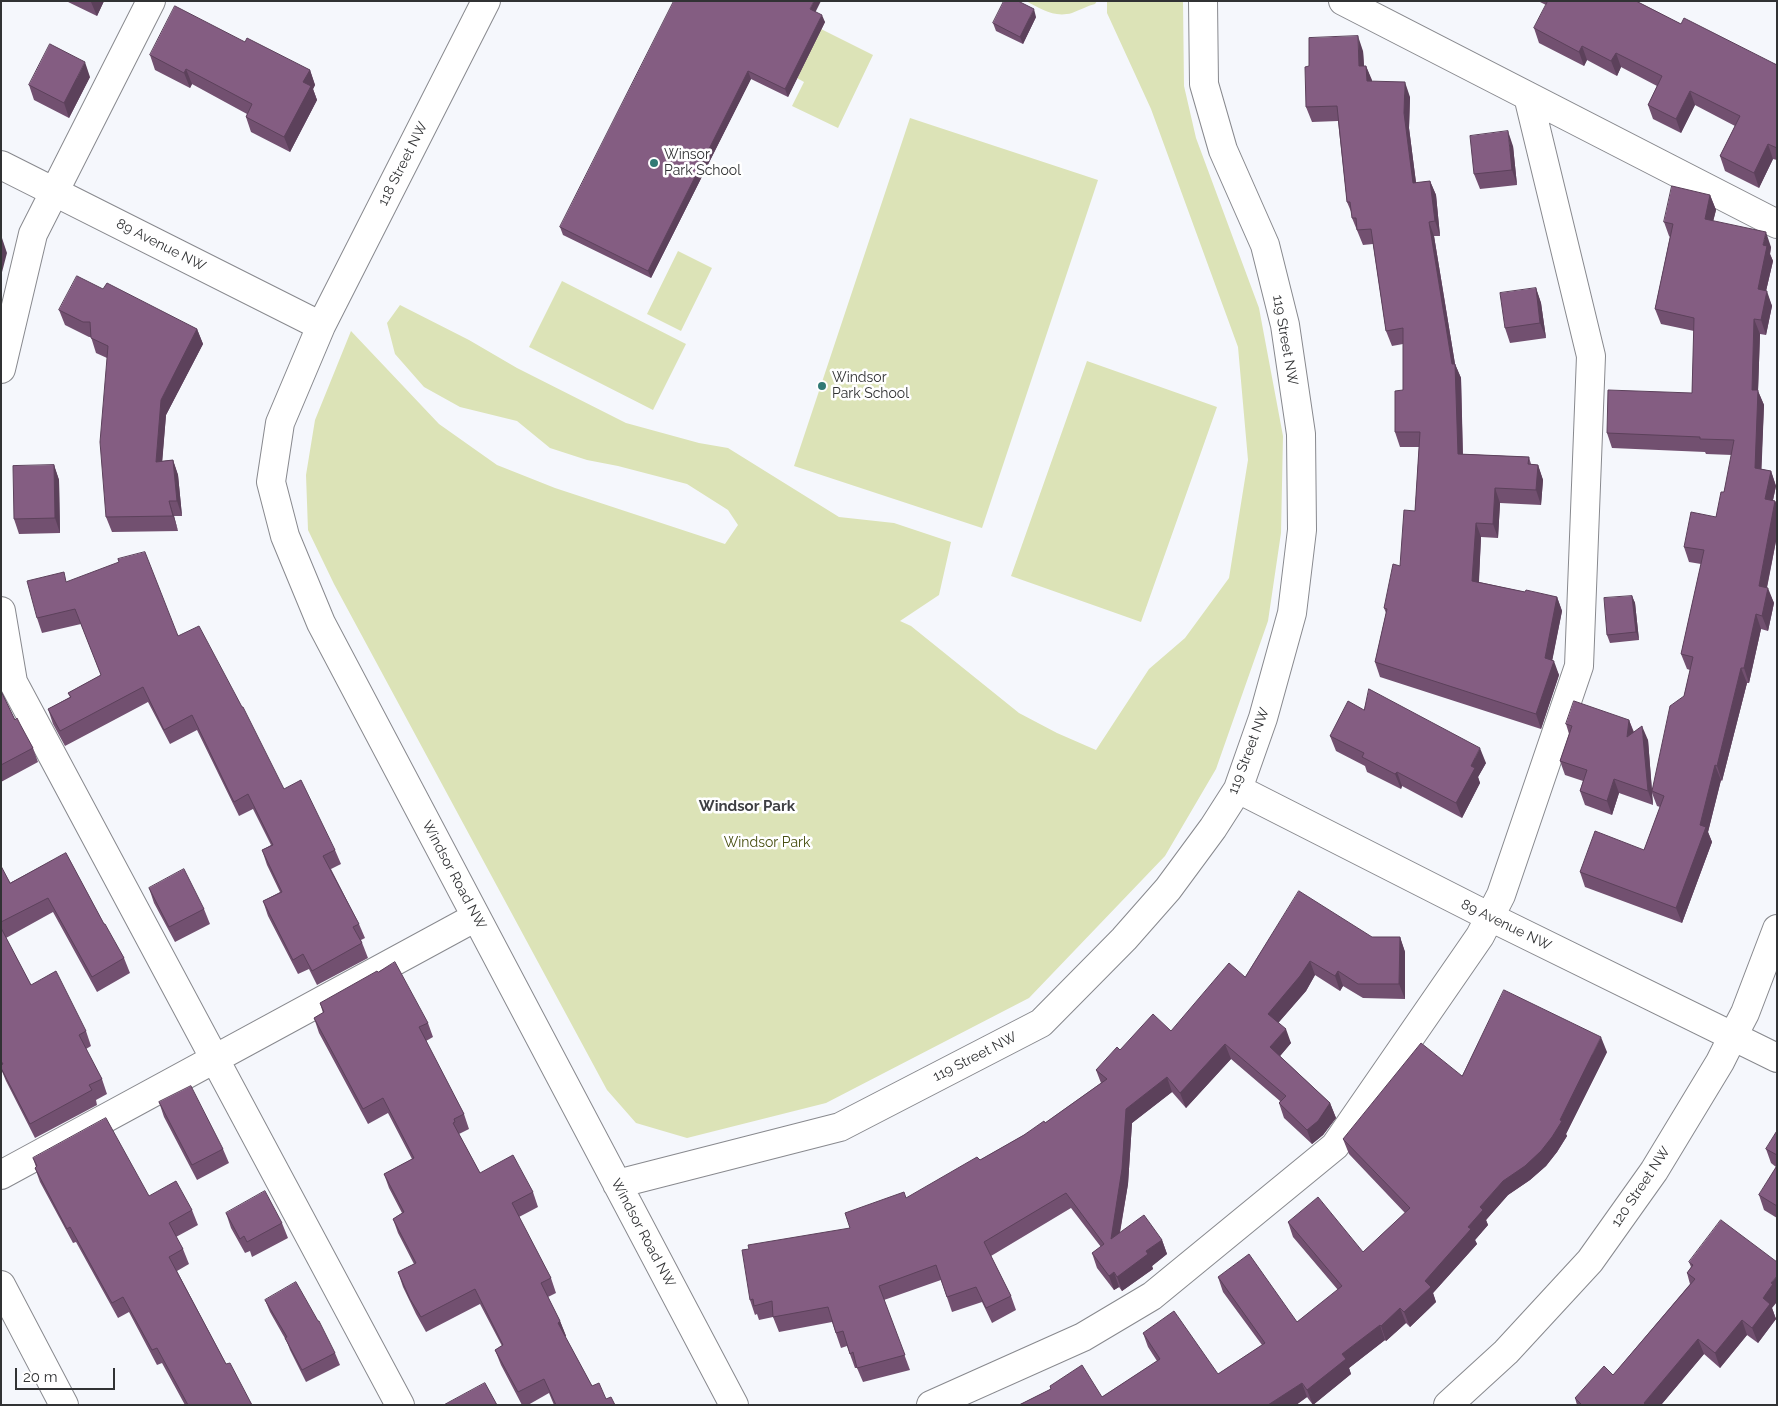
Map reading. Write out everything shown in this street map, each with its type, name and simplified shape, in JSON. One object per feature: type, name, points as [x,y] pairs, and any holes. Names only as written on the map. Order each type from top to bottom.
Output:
[{"type":"street","points":[[1,369],[32,234],[151,1]]},
{"type":"street","name":"118 Street NW","points":[[321,326],[486,1]]},
{"type":"street","name":"119 Street NW","points":[[617,1184],[840,1127],[1041,1023],[1124,939],[1168,889],[1213,828],[1238,789],[1263,718],[1292,613],[1302,530],[1301,434],[1285,325],[1265,245],[1223,150],[1204,84],[1203,1]]},
{"type":"street","points":[[1343,1],[1777,224]]},
{"type":"street","points":[[931,1405],[1083,1337],[1152,1296],[1335,1146],[1480,936],[1501,895],[1579,666],[1591,356],[1528,96]]},
{"type":"street","name":"89 Avenue NW","points":[[1,165],[321,326]]},
{"type":"street","name":"Windsor Road NW","points":[[321,326],[280,423],[271,482],[285,536],[321,623],[734,1405]]},
{"type":"street","points":[[1,611],[13,682],[400,1405]]},
{"type":"street","name":"89 Avenue NW","points":[[1238,789],[1490,917],[1777,1058]]},
{"type":"street","points":[[1,1175],[476,917]]},
{"type":"street","name":"120 Street NW","points":[[1448,1405],[1506,1352],[1590,1261],[1654,1171],[1720,1062],[1745,1013],[1777,929]]},
{"type":"street","points":[[1,1286],[64,1405]]},
{"type":"green space","points":[[1026,1],[1097,1],[1095,4],[1072,13],[1053,14]]},
{"type":"green space","name":"Windsor Park","points":[[1107,1],[1183,1],[1184,86],[1196,138],[1259,308],[1283,436],[1281,533],[1268,621],[1216,769],[1165,856],[1029,998],[826,1103],[687,1138],[636,1123],[607,1090],[334,584],[308,530],[306,475],[315,420],[351,331],[439,424],[497,465],[555,488],[725,544],[738,525],[728,510],[687,484],[587,460],[550,448],[517,421],[460,407],[424,387],[395,354],[387,323],[400,305],[469,340],[517,368],[626,423],[699,443],[728,448],[839,517],[894,523],[951,542],[939,595],[900,621],[911,626],[1019,713],[1057,733],[1096,750],[1149,669],[1185,638],[1229,578],[1248,460],[1238,347],[1151,109],[1107,13]]},
{"type":"green space","points":[[821,29],[873,55],[838,128],[792,106],[804,82],[797,78]]},
{"type":"green space","points":[[910,118],[1098,180],[982,528],[794,466]]},
{"type":"green space","points":[[678,251],[712,268],[681,331],[647,314]]},
{"type":"green space","points":[[562,281],[686,344],[653,410],[529,347]]},
{"type":"green space","points":[[1087,361],[1217,407],[1141,622],[1011,576]]},
{"type":"building","name":"Winsor Park School","points":[[674,1],[814,1],[810,9],[822,15],[785,89],[748,71],[648,271],[560,227]]},
{"type":"building","points":[[1004,1],[1018,1],[1034,9],[1020,37],[993,23]]},
{"type":"building","points":[[1548,1],[1636,1],[1681,24],[1684,18],[1777,65],[1777,148],[1768,144],[1754,173],[1720,156],[1740,116],[1690,91],[1676,119],[1648,105],[1662,76],[1616,53],[1611,61],[1582,46],[1579,52],[1534,28]]},
{"type":"building","points":[[175,6],[245,42],[247,38],[310,70],[303,82],[311,86],[284,137],[246,117],[252,104],[186,69],[184,73],[150,55]]},
{"type":"building","points":[[1358,36],[1359,66],[1366,66],[1367,81],[1405,82],[1404,113],[1413,183],[1430,181],[1435,221],[1429,222],[1452,364],[1455,364],[1458,454],[1529,457],[1528,464],[1538,465],[1536,490],[1495,488],[1493,524],[1476,523],[1472,581],[1557,597],[1545,658],[1554,661],[1536,714],[1375,662],[1387,609],[1384,608],[1393,564],[1400,566],[1404,510],[1415,511],[1420,432],[1395,432],[1395,391],[1403,390],[1403,328],[1386,331],[1371,229],[1357,230],[1356,218],[1352,218],[1350,202],[1347,202],[1337,106],[1306,107],[1305,67],[1309,66],[1309,38]]},
{"type":"building","points":[[50,44],[85,62],[64,103],[29,85]]},
{"type":"building","points":[[1508,131],[1512,170],[1474,174],[1470,136]]},
{"type":"building","points":[[1672,186],[1710,195],[1705,219],[1766,232],[1763,245],[1767,246],[1758,289],[1767,291],[1761,320],[1754,319],[1752,390],[1758,390],[1755,468],[1771,471],[1765,499],[1775,501],[1759,586],[1768,588],[1762,616],[1756,614],[1744,668],[1741,668],[1717,766],[1715,765],[1700,825],[1706,827],[1676,908],[1580,872],[1595,831],[1644,850],[1664,796],[1652,791],[1670,706],[1684,696],[1693,657],[1681,654],[1704,550],[1684,547],[1691,512],[1716,517],[1721,492],[1724,492],[1734,440],[1607,433],[1608,390],[1692,393],[1694,318],[1655,309],[1673,224],[1664,222]]},
{"type":"building","points":[[77,276],[103,289],[107,283],[197,329],[161,400],[156,462],[173,460],[177,501],[169,501],[173,516],[106,517],[100,442],[108,346],[91,338],[90,322],[83,322],[59,310]]},
{"type":"building","points":[[1536,288],[1540,323],[1505,328],[1500,293]]},
{"type":"building","points":[[54,465],[55,518],[14,519],[13,466]]},
{"type":"building","points":[[145,552],[178,636],[199,626],[243,707],[284,789],[301,780],[335,850],[323,856],[359,924],[353,927],[362,943],[312,971],[303,954],[293,960],[263,901],[282,892],[262,850],[273,845],[248,794],[234,802],[192,715],[164,730],[143,687],[60,731],[48,709],[71,697],[68,693],[101,675],[75,609],[37,618],[27,581],[64,572],[66,582],[119,562],[118,559]]},
{"type":"building","points":[[1632,596],[1636,632],[1607,635],[1604,598]]},
{"type":"building","points":[[1369,689],[1480,748],[1471,766],[1475,768],[1456,803],[1397,772],[1395,774],[1362,757],[1364,753],[1330,736],[1348,701],[1364,710]]},
{"type":"building","points":[[1,691],[15,720],[17,718],[33,748],[1,765]]},
{"type":"building","points":[[1574,701],[1629,720],[1627,737],[1642,726],[1648,791],[1614,779],[1607,801],[1580,791],[1587,770],[1560,761],[1572,726],[1566,724]]},
{"type":"building","points":[[66,853],[124,958],[92,977],[48,898],[1,922],[1,866],[10,883]]},
{"type":"building","points":[[184,869],[204,909],[169,927],[149,888]]},
{"type":"building","points":[[1299,891],[1372,937],[1400,937],[1399,984],[1358,984],[1338,971],[1335,976],[1310,961],[1268,1014],[1286,1029],[1270,1047],[1330,1103],[1318,1121],[1307,1130],[1279,1103],[1286,1096],[1225,1044],[1180,1093],[1167,1077],[1126,1109],[1122,1169],[1111,1239],[1144,1215],[1162,1240],[1146,1251],[1148,1254],[1117,1277],[1114,1272],[1109,1276],[1092,1253],[1104,1244],[1066,1193],[984,1242],[1011,1296],[986,1308],[976,1287],[947,1297],[936,1265],[879,1286],[905,1355],[857,1368],[853,1352],[850,1354],[843,1331],[836,1333],[828,1307],[773,1317],[772,1301],[754,1306],[753,1299],[750,1300],[742,1250],[749,1249],[748,1245],[850,1228],[845,1213],[904,1192],[906,1198],[977,1157],[980,1160],[1024,1135],[1044,1121],[1045,1123],[1107,1079],[1096,1070],[1117,1047],[1120,1050],[1153,1014],[1171,1031],[1229,963],[1245,977]]},
{"type":"building","points":[[1,928],[31,985],[56,971],[86,1031],[79,1035],[102,1079],[89,1085],[92,1090],[30,1124],[1,1068],[3,1064],[1,1061]]},
{"type":"building","points":[[395,962],[428,1023],[419,1027],[464,1114],[454,1119],[455,1122],[453,1123],[480,1173],[513,1155],[533,1192],[512,1203],[551,1278],[541,1283],[560,1321],[558,1323],[592,1386],[599,1383],[606,1399],[611,1397],[615,1405],[556,1405],[544,1379],[518,1392],[495,1350],[503,1345],[475,1289],[421,1317],[410,1299],[398,1272],[416,1263],[393,1219],[404,1212],[384,1174],[414,1158],[383,1098],[363,1109],[314,1018],[324,1012],[320,1003]]},
{"type":"building","points":[[1504,990],[1601,1037],[1560,1120],[1562,1121],[1552,1137],[1525,1166],[1503,1181],[1480,1207],[1483,1210],[1468,1227],[1471,1229],[1425,1281],[1431,1287],[1404,1312],[1400,1308],[1381,1326],[1342,1354],[1346,1359],[1307,1390],[1302,1383],[1268,1405],[1019,1405],[1051,1389],[1050,1386],[1082,1365],[1102,1397],[1160,1359],[1143,1333],[1174,1311],[1218,1374],[1265,1343],[1218,1277],[1249,1254],[1297,1322],[1342,1286],[1288,1222],[1318,1197],[1363,1252],[1410,1208],[1343,1139],[1421,1043],[1462,1076]]},
{"type":"building","points":[[191,1086],[223,1149],[192,1165],[159,1102]]},
{"type":"building","points":[[106,1118],[149,1196],[176,1181],[192,1210],[169,1223],[183,1249],[169,1257],[226,1364],[230,1363],[252,1405],[188,1405],[157,1348],[152,1350],[123,1297],[112,1303],[70,1227],[67,1229],[35,1168],[37,1166],[33,1158]]},
{"type":"building","points":[[1777,1131],[1777,1155],[1766,1149]]},
{"type":"building","points":[[1777,1166],[1777,1206],[1759,1195]]},
{"type":"building","points":[[265,1191],[282,1223],[247,1242],[244,1236],[240,1239],[226,1213]]},
{"type":"building","points":[[1721,1220],[1777,1262],[1777,1276],[1763,1298],[1770,1304],[1752,1328],[1742,1320],[1715,1353],[1698,1339],[1644,1403],[1646,1405],[1580,1405],[1575,1398],[1604,1366],[1613,1375],[1695,1279],[1687,1273],[1693,1265],[1689,1262]]},
{"type":"building","points":[[296,1282],[335,1353],[302,1370],[285,1338],[287,1337],[265,1300]]},
{"type":"building","points":[[485,1383],[497,1405],[444,1405]]},
{"type":"place","name":"Winsor Park School","points":[[654,163]]},
{"type":"place","name":"Windsor Park School","points":[[822,386]]},
{"type":"district","name":"Windsor Park","points":[[747,806]]}]
